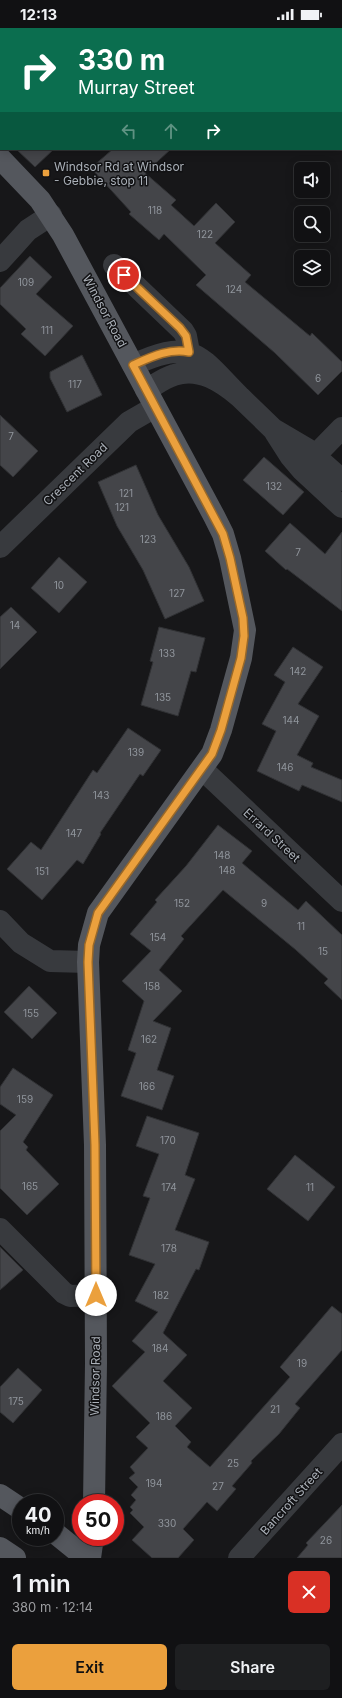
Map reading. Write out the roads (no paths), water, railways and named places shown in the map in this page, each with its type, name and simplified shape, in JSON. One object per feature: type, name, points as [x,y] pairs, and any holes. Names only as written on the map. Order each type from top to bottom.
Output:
[{"type":"main road","name":"Windsor Road","points":[[0,158],[40,200],[51,215],[76,257],[223,534],[230,558],[244,624],[243,652],[221,730],[212,754],[98,913],[89,945],[88,962],[95,1145],[96,1295],[94,1494]]},
{"type":"main road","points":[[0,1496],[12,1503]]},
{"type":"main road","points":[[64,1540],[86,1558]]},
{"type":"main road","points":[[90,1558],[92,1546]]},
{"type":"main road","points":[[0,1548],[15,1558]]},
{"type":"street","points":[[0,261],[21,237],[51,215]]},
{"type":"street","points":[[114,265],[183,331],[186,336],[189,352]]},
{"type":"street","points":[[133,365],[150,357],[167,352],[177,350],[189,352],[202,360],[274,429],[288,453],[342,480]]},
{"type":"street","name":"Crescent Road","points":[[0,546],[129,422],[150,398],[175,374],[197,374],[213,377],[240,397]]},
{"type":"street","points":[[308,463],[342,428]]},
{"type":"street","points":[[308,463],[342,507]]},
{"type":"street","name":"Errard Street","points":[[202,769],[342,900]]},
{"type":"street","points":[[0,921],[21,943],[50,961],[88,962]]},
{"type":"street","points":[[0,1229],[64,1293],[70,1296],[96,1295]]},
{"type":"street","name":"Bancroft Street","points":[[239,1558],[342,1444]]},
{"type":"place","name":"Windsor Rd at Windsor - Gebbie, stop 11","points":[[46,173]]}]
